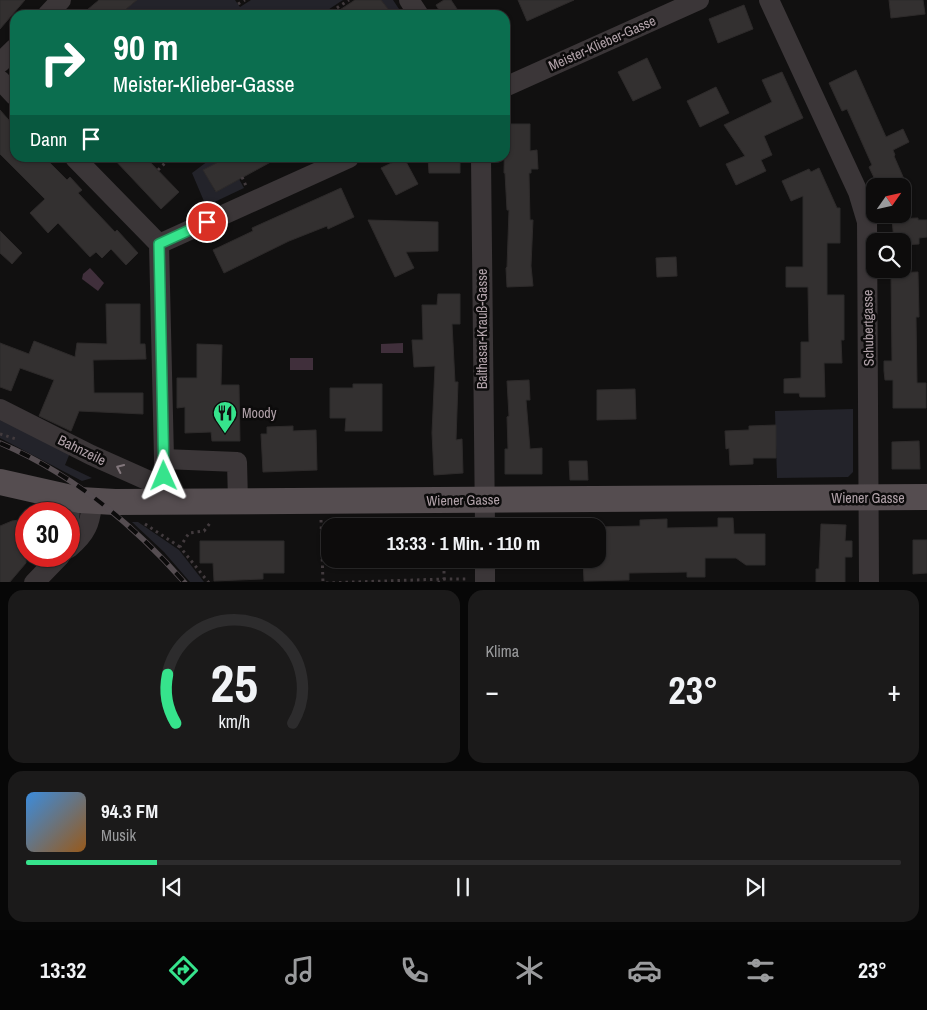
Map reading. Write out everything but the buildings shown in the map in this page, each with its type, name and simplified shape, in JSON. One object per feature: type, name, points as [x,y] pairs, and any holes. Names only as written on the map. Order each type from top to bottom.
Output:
[{"type":"main road","name":"Wiener Gasse","points":[[0,482],[62,502]]},
{"type":"main road","name":"Wiener Gasse","points":[[80,507],[132,502],[165,495],[212,501],[321,502],[927,497]]},
{"type":"street","points":[[52,10],[62,0]]},
{"type":"street","name":"Meister-Klieber-Gasse","points":[[510,85],[699,0]]},
{"type":"street","name":"Schubertgasse","points":[[769,0],[864,208],[866,222],[869,582]]},
{"type":"street","points":[[0,63],[10,53]]},
{"type":"street","points":[[0,80],[10,91]]},
{"type":"street","points":[[79,162],[159,244],[165,495]]},
{"type":"street","points":[[159,244],[340,162]]},
{"type":"street","name":"Balthasar-Krauß-Gasse","points":[[481,162],[484,518]]},
{"type":"street","name":"Bahnzeile","points":[[0,409],[165,495]]},
{"type":"street","points":[[164,459],[237,462],[238,501]]},
{"type":"street","points":[[80,511],[89,524],[80,537]]},
{"type":"street","points":[[34,582],[49,567]]},
{"type":"street","points":[[485,568],[485,581]]},
{"type":"path","points":[[238,4],[245,0]]},
{"type":"path","points":[[334,10],[347,2]]},
{"type":"path","points":[[158,170],[166,162]]},
{"type":"path","points":[[180,547],[189,533],[204,531],[211,522],[212,501]]},
{"type":"path","points":[[321,517],[325,582],[444,579],[485,581]]},
{"type":"path","points":[[139,519],[180,547],[209,582]]},
{"type":"path","points":[[444,568],[444,579]]},
{"type":"path","points":[[438,582],[444,579]]},
{"type":"shaded area","points":[[137,0],[235,0],[240,7],[251,0],[343,0],[328,10],[125,10]]},
{"type":"shaded area","points":[[381,0],[393,0],[400,10],[386,10],[387,9]]},
{"type":"shaded area","points":[[207,162],[219,162],[204,170],[215,191],[239,179],[244,188],[206,206],[192,173]]},
{"type":"shaded area","points":[[90,268],[104,283],[98,291],[82,279],[83,274]]},
{"type":"shaded area","points":[[403,343],[403,353],[381,353],[381,344]]},
{"type":"shaded area","points":[[290,358],[313,358],[313,370],[290,370]]},
{"type":"shaded area","points":[[853,409],[853,472],[848,477],[777,478],[775,411]]},
{"type":"shaded area","points":[[0,420],[70,453],[65,465],[92,478],[82,481],[0,438]]},
{"type":"shaded area","points":[[132,522],[138,522],[179,550],[204,582],[190,582],[164,552]]},
{"type":"railway","points":[[0,443],[27,455],[77,485],[100,502],[123,521],[184,582]]},
{"type":"place","name":"Moody","points":[[225,434]]},
{"type":"route","points":[[164,476],[159,244],[207,222]]}]
